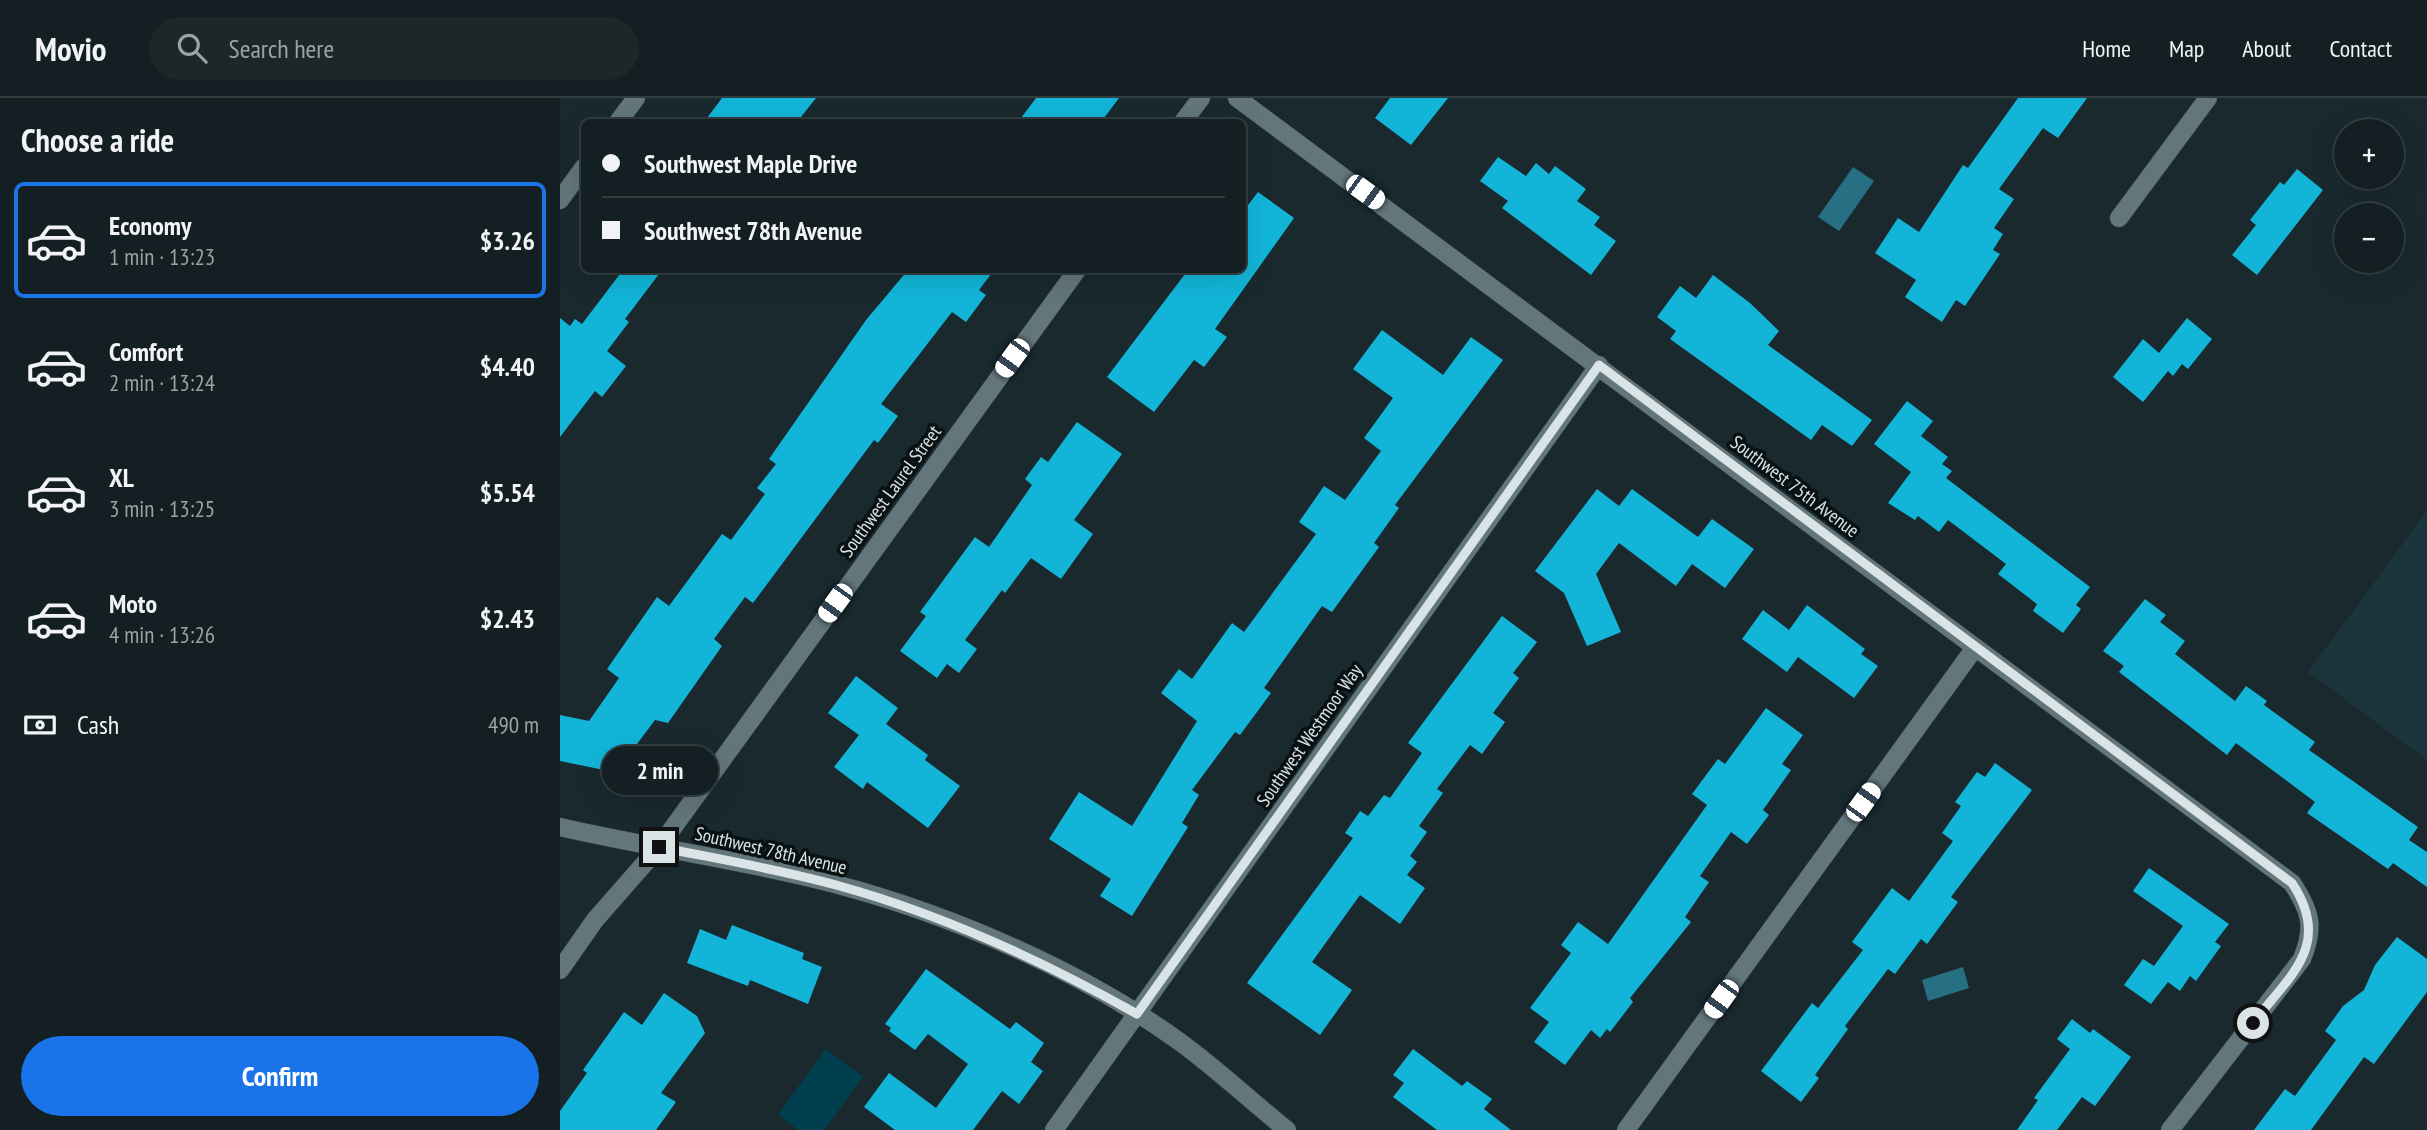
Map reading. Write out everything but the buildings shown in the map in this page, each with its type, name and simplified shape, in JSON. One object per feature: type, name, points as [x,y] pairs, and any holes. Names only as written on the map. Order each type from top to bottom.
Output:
[{"type":"street","points":[[620,119],[636,98]]},
{"type":"street","points":[[1185,119],[1201,98]]},
{"type":"street","name":"Southwest 75th Avenue","points":[[1237,98],[2292,883],[2304,901],[2310,921],[2311,938],[2302,959],[2171,1130]]},
{"type":"street","points":[[2119,218],[2208,98]]},
{"type":"street","points":[[560,200],[581,171]]},
{"type":"street","name":"Southwest Laurel Street","points":[[560,970],[595,920],[659,847],[1075,273]]},
{"type":"street","name":"Southwest Westmoor Way","points":[[1054,1130],[1599,365]]},
{"type":"street","points":[[1626,1130],[1974,649]]},
{"type":"street","name":"Southwest 78th Avenue","points":[[560,827],[835,884],[909,907],[988,937],[1063,973],[1137,1014],[1181,1043],[1287,1130]]},
{"type":"shaded area","points":[[1853,167],[1874,181],[1839,231],[1818,217]]},
{"type":"shaded area","points":[[2427,511],[2427,760],[2308,672]]},
{"type":"shaded area","points":[[1963,967],[1969,988],[1928,1001],[1922,980]]},
{"type":"shaded area","points":[[826,1049],[863,1077],[824,1130],[798,1130],[778,1114]]},
{"type":"route","points":[[659,847],[835,884],[909,907],[988,937],[1063,973],[1137,1014],[1599,365],[1974,649],[2111,747],[2292,883],[2304,901],[2310,921],[2311,938],[2302,959],[2253,1023]]}]
